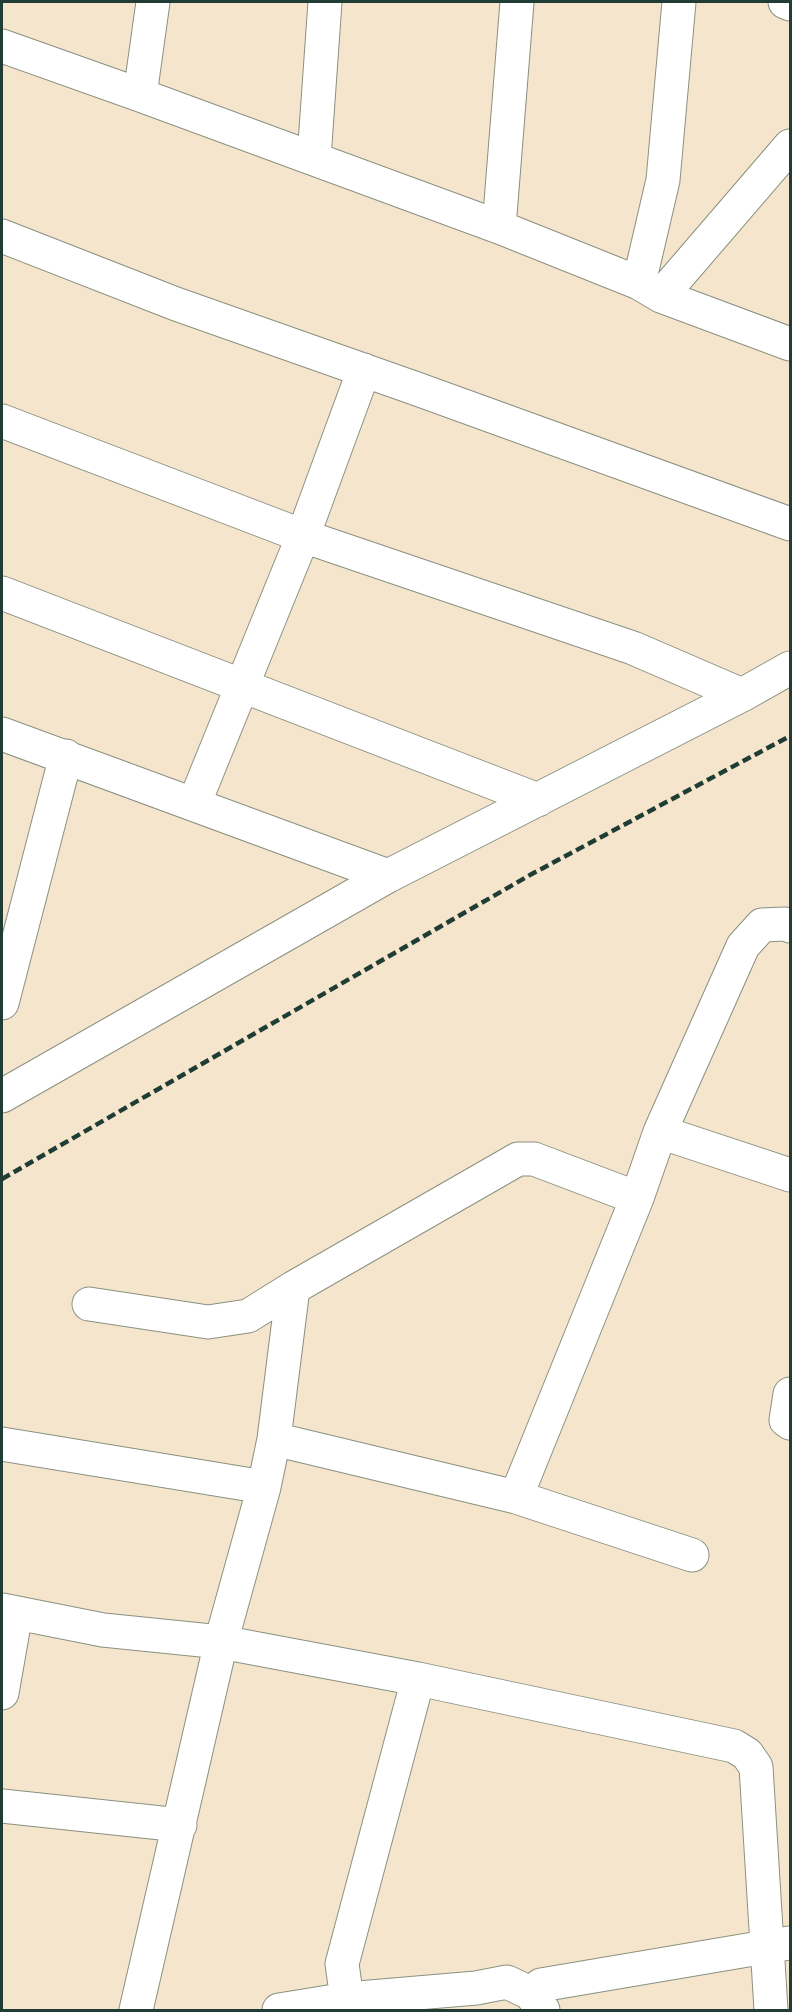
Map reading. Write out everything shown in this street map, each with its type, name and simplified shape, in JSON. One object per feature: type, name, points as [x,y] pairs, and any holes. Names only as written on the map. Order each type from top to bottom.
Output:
[{"type":"street","points":[[140,95],[153,2]]},
{"type":"street","points":[[314,158],[325,2]]},
{"type":"street","points":[[499,227],[517,2]]},
{"type":"street","points":[[650,290],[663,180],[679,2]]},
{"type":"street","points":[[785,2],[790,4]]},
{"type":"street","points":[[2,46],[499,227],[650,290],[790,344]]},
{"type":"street","points":[[650,290],[790,146]]},
{"type":"street","points":[[2,236],[176,304],[790,524]]},
{"type":"street","points":[[194,804],[303,536],[364,370]]},
{"type":"street","points":[[2,421],[303,536],[633,648],[742,695]]},
{"type":"street","points":[[2,593],[538,800]]},
{"type":"street","points":[[2,1096],[388,876],[742,695],[790,668]]},
{"type":"street","points":[[2,734],[388,876]]},
{"type":"street","points":[[2,1003],[14,909],[66,756]]},
{"type":"street","points":[[516,1497],[637,1198],[660,1132],[743,945],[762,925],[785,924],[790,926]]},
{"type":"street","points":[[660,1132],[790,1175]]},
{"type":"street","points":[[89,1304],[208,1322],[248,1316],[518,1160],[534,1159],[637,1198]]},
{"type":"street","points":[[136,2010],[221,1642],[264,1488],[274,1439],[293,1288]]},
{"type":"street","points":[[790,1394],[786,1420],[790,1423]]},
{"type":"street","points":[[274,1439],[516,1497],[692,1555]]},
{"type":"street","points":[[2,1444],[264,1488]]},
{"type":"street","points":[[2,1693],[9,1612],[103,1630],[221,1642],[418,1679],[734,1746],[747,1754],[756,1767],[779,1944],[771,2010]]},
{"type":"street","points":[[347,1999],[342,1964],[418,1679]]},
{"type":"street","points":[[2,1806],[180,1825]]},
{"type":"street","points":[[279,2010],[347,1999],[476,1988],[507,1982],[536,2002],[541,1984],[779,1944]]},
{"type":"railway","points":[[2,1179],[530,875],[790,736]]}]
